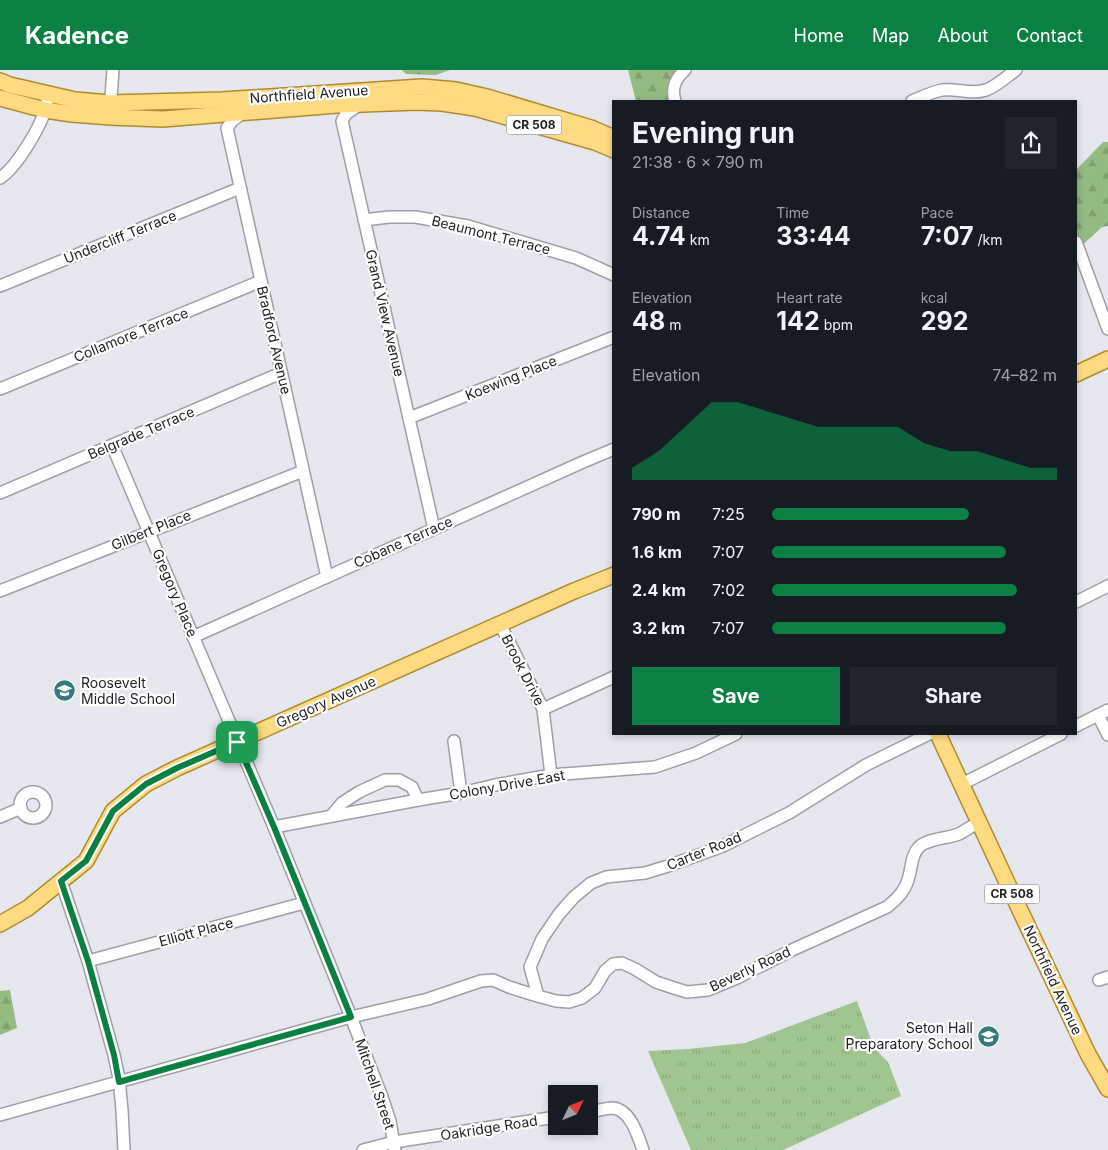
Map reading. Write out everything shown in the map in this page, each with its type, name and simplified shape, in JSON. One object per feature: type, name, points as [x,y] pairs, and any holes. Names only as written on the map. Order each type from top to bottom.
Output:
[{"type":"main road","name":"Northfield Avenue","points":[[0,81],[110,110]]},
{"type":"main road","name":"Northfield Avenue","points":[[222,107],[245,112],[422,87],[456,90],[487,97],[590,128],[612,137]]},
{"type":"main road","name":"Northfield Avenue","points":[[0,98],[45,110],[72,114],[110,110],[222,107],[337,99],[360,104],[442,103],[474,108],[595,142],[612,149]]},
{"type":"main road","points":[[1077,374],[1108,359]]},
{"type":"main road","name":"Gregory Avenue","points":[[0,924],[28,908],[86,861],[113,811],[146,784],[177,768],[612,576]]},
{"type":"main road","name":"Northfield Avenue","points":[[938,735],[1088,1054],[1107,1084]]},
{"type":"street","points":[[110,110],[113,70]]},
{"type":"street","points":[[675,100],[673,90],[675,82],[685,70]]},
{"type":"street","points":[[914,100],[944,90],[970,92],[986,90],[1016,70]]},
{"type":"street","points":[[0,178],[7,174],[38,127],[45,110],[48,94]]},
{"type":"street","name":"Grand View Avenue","points":[[360,104],[346,114],[342,121],[434,529]]},
{"type":"street","name":"Bradford Avenue","points":[[245,112],[232,121],[227,128],[327,577]]},
{"type":"street","name":"Undercliff Terrace","points":[[0,286],[240,188]]},
{"type":"street","name":"Beaumont Terrace","points":[[364,220],[389,217],[415,217],[468,226],[576,258],[612,274]]},
{"type":"street","points":[[1077,245],[1108,329]]},
{"type":"street","name":"Collamore Terrace","points":[[0,389],[261,282]]},
{"type":"street","name":"Koewing Place","points":[[408,418],[612,338]]},
{"type":"street","name":"Belgrade Terrace","points":[[0,493],[281,373]]},
{"type":"street","name":"Gregory Place","points":[[112,445],[237,742]]},
{"type":"street","name":"Cobane Terrace","points":[[193,637],[612,450]]},
{"type":"street","name":"Gilbert Place","points":[[0,591],[303,471]]},
{"type":"street","points":[[1077,602],[1108,586]]},
{"type":"street","name":"Brook Drive","points":[[500,624],[543,708],[552,775]]},
{"type":"street","points":[[543,708],[612,678]]},
{"type":"street","points":[[1077,726],[1103,713],[1108,735]]},
{"type":"street","name":"Colony Drive East","points":[[274,827],[418,800],[461,794],[552,775],[655,767],[696,753],[734,735]]},
{"type":"street","name":"Carter Road","points":[[538,996],[530,967],[542,940],[559,914],[590,883],[606,877],[645,873],[723,846],[789,813],[866,765],[927,735]]},
{"type":"street","points":[[962,784],[1059,735]]},
{"type":"street","points":[[454,741],[461,794]]},
{"type":"street","name":"Mitchell Street","points":[[237,742],[274,827],[351,1017],[382,1097],[390,1121],[395,1146]]},
{"type":"street","points":[[331,816],[342,803],[359,792],[385,780],[399,780],[412,787],[418,800]]},
{"type":"street","points":[[0,817],[21,808]]},
{"type":"street","name":"Beverly Road","points":[[0,1115],[351,1017],[428,999],[481,981],[493,980],[538,996],[569,1002],[582,998],[595,988],[605,971],[613,964],[622,963],[656,982],[687,992],[719,986],[792,950],[887,907],[897,899],[904,889],[914,854],[920,847],[927,842],[959,834],[979,822]]},
{"type":"street","points":[[61,881],[88,961],[114,1055],[122,1110],[124,1150]]},
{"type":"street","name":"Elliott Place","points":[[88,961],[304,903]]},
{"type":"street","points":[[598,1110],[613,1108],[621,1111],[629,1118],[643,1150]]},
{"type":"street","name":"Oakridge Road","points":[[362,1150],[395,1146],[548,1118]]},
{"type":"green space","points":[[402,70],[450,70],[436,75],[406,74]]},
{"type":"green space","points":[[628,70],[679,70],[667,87],[669,100],[636,100]]},
{"type":"green space","points":[[1103,142],[1108,142],[1108,226],[1102,227],[1077,250],[1077,169]]},
{"type":"green space","points":[[10,990],[17,1028],[0,1035],[0,991]]},
{"type":"green space","points":[[857,1001],[874,1048],[888,1062],[901,1096],[783,1150],[691,1150],[648,1051],[745,1043]]},
{"type":"place","name":"Roosevelt Middle School","points":[[65,691]]},
{"type":"place","name":"Seton Hall Preparatory School","points":[[989,1036]]},
{"type":"route","points":[[237,742],[274,827],[351,1017],[119,1082],[114,1055],[88,961],[61,881],[86,861],[113,811],[146,784],[177,768],[237,742]]}]
